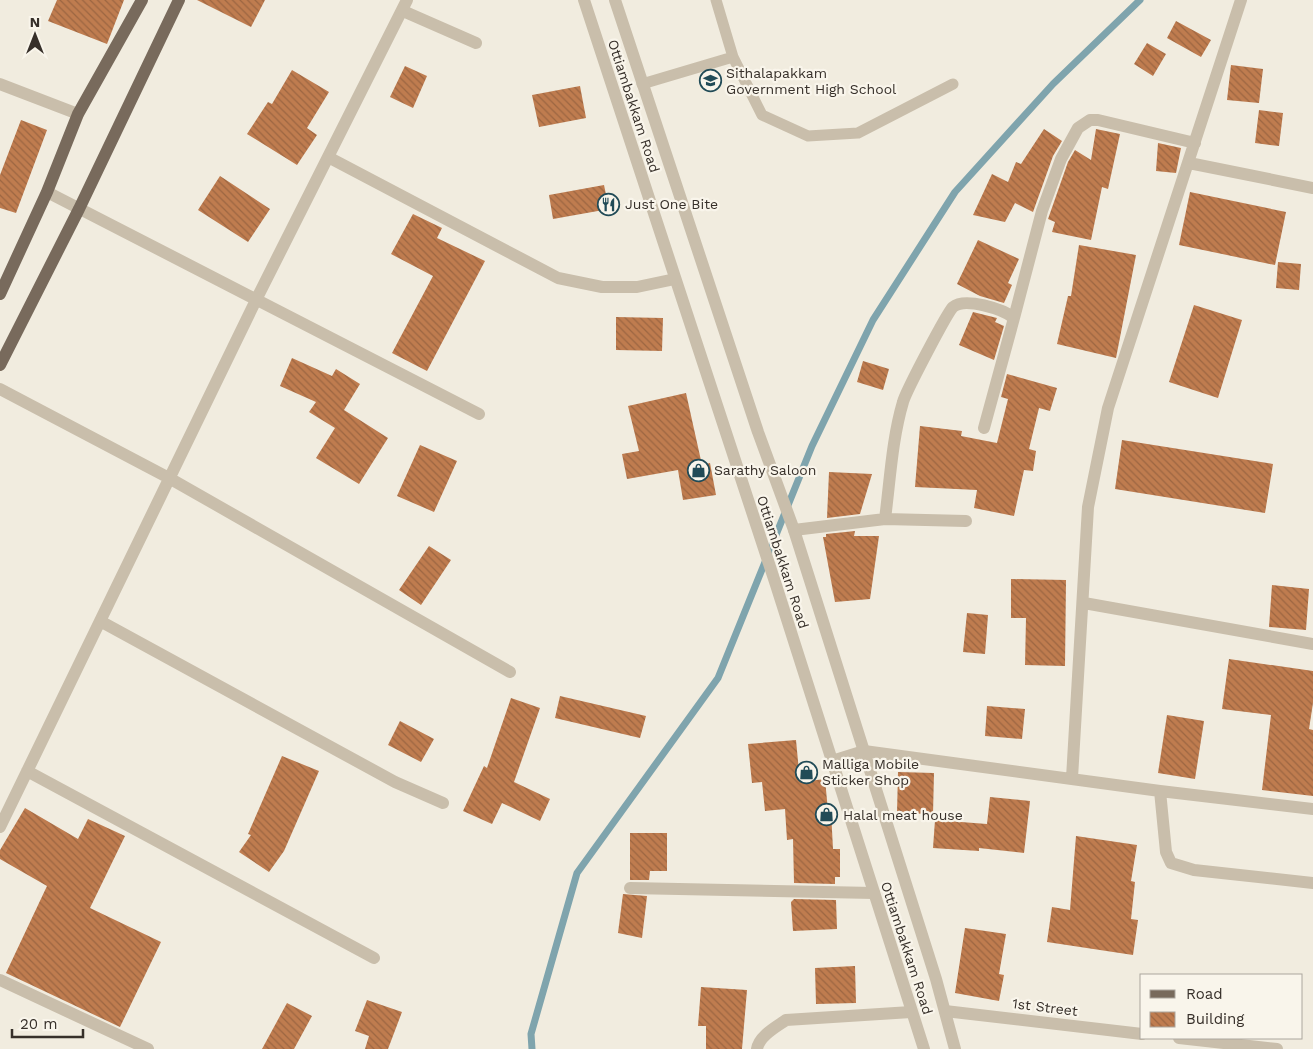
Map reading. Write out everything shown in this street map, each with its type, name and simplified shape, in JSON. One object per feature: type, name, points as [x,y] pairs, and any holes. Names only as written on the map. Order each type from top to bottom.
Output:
[{"type":"main road","points":[[0,294],[4,270],[47,192],[78,114],[142,0]]},
{"type":"main road","points":[[0,365],[79,209],[179,0]]},
{"type":"street","name":"Ottiambakkam Road","points":[[584,0],[776,585],[924,1049]]},
{"type":"street","name":"Ottiambakkam Road","points":[[615,0],[758,432],[793,527],[945,1011],[955,1049]]},
{"type":"street","points":[[1072,778],[1084,603],[1088,507],[1108,408],[1241,0]]},
{"type":"street","points":[[0,827],[168,478],[405,6],[476,43]]},
{"type":"street","points":[[0,84],[78,114]]},
{"type":"street","points":[[984,428],[1042,211],[1061,159],[1078,128],[1090,120],[1098,120],[1195,143]]},
{"type":"street","points":[[328,157],[558,278],[602,287],[637,287],[675,279]]},
{"type":"street","points":[[1189,163],[1313,188]]},
{"type":"street","points":[[47,192],[479,414]]},
{"type":"street","points":[[886,519],[893,453],[903,401],[953,307],[966,302],[1007,312],[1014,318]]},
{"type":"street","points":[[0,389],[168,478],[510,672]]},
{"type":"street","points":[[793,527],[886,519],[966,520]]},
{"type":"street","points":[[1084,603],[1313,644]]},
{"type":"street","points":[[100,621],[395,782],[443,804]]},
{"type":"street","points":[[832,761],[864,751],[1160,791],[1313,809]]},
{"type":"street","points":[[27,771],[374,958]]},
{"type":"street","points":[[1160,791],[1166,852],[1171,863],[1194,870],[1313,883]]},
{"type":"street","points":[[630,888],[874,893]]},
{"type":"street","points":[[0,980],[148,1049]]},
{"type":"street","name":"1st Street","points":[[945,1011],[1140,1034]]},
{"type":"street","points":[[758,1049],[758,1045],[769,1032],[786,1020],[911,1012]]},
{"type":"street","points":[[1188,1039],[1277,1049]]},
{"type":"lane","points":[[716,0],[733,57],[762,115],[808,136],[858,133],[953,84]]},
{"type":"lane","points":[[642,84],[733,57]]},
{"type":"building","points":[[57,0],[124,0],[107,44],[48,21]]},
{"type":"building","points":[[197,0],[265,0],[251,27]]},
{"type":"building","points":[[1176,21],[1211,40],[1201,57],[1167,38]]},
{"type":"building","points":[[1147,43],[1166,54],[1153,76],[1134,64]]},
{"type":"building","points":[[1231,65],[1263,69],[1259,103],[1227,100]]},
{"type":"building","points":[[405,66],[427,76],[413,108],[390,97]]},
{"type":"building","points":[[292,70],[329,92],[307,128],[317,135],[297,165],[247,134],[268,102],[272,104]]},
{"type":"building","points":[[580,86],[586,118],[539,127],[532,95]]},
{"type":"building","points":[[1259,110],[1283,113],[1279,146],[1255,143]]},
{"type":"building","points":[[21,120],[47,130],[16,213],[0,208],[0,175]]},
{"type":"building","points":[[1044,129],[1062,141],[1053,156],[1033,212],[1015,203],[1005,222],[973,215],[992,174],[1008,182],[1016,162],[1021,164]]},
{"type":"building","points":[[1096,129],[1120,134],[1108,189],[1102,187],[1091,240],[1052,232],[1055,222],[1048,219],[1068,162],[1075,150],[1091,160]]},
{"type":"building","points":[[1158,143],[1181,148],[1176,173],[1156,171]]},
{"type":"building","points":[[220,176],[270,209],[248,242],[198,210]]},
{"type":"building","points":[[604,185],[609,209],[553,219],[549,195]]},
{"type":"building","points":[[1190,192],[1286,212],[1275,265],[1179,245]]},
{"type":"building","points":[[413,214],[442,228],[437,238],[485,261],[427,371],[392,353],[433,276],[391,254]]},
{"type":"building","points":[[978,240],[1019,259],[1008,283],[1012,285],[1004,303],[980,296],[957,284]]},
{"type":"building","points":[[1079,245],[1136,255],[1116,358],[1057,344],[1068,296],[1071,296]]},
{"type":"building","points":[[1278,262],[1301,264],[1299,290],[1276,288]]},
{"type":"building","points":[[1194,305],[1242,320],[1218,398],[1169,382]]},
{"type":"building","points":[[973,312],[997,318],[995,322],[1004,326],[994,360],[959,345]]},
{"type":"building","points":[[616,317],[663,318],[662,351],[616,350]]},
{"type":"building","points":[[292,358],[332,376],[336,369],[360,384],[344,410],[388,438],[359,484],[316,458],[335,428],[309,412],[316,402],[280,386]]},
{"type":"building","points":[[863,361],[889,369],[883,390],[857,382]]},
{"type":"building","points":[[1007,374],[1057,388],[1050,411],[1039,408],[1029,449],[1036,451],[1033,471],[1024,470],[1014,516],[974,508],[977,490],[915,487],[920,426],[962,431],[961,436],[997,443],[1008,399],[1001,397]]},
{"type":"building","points":[[686,393],[702,465],[710,463],[716,495],[683,500],[678,470],[627,479],[622,454],[639,451],[628,406]]},
{"type":"building","points":[[1122,440],[1273,464],[1265,513],[1115,489]]},
{"type":"building","points":[[420,445],[457,461],[434,512],[397,496]]},
{"type":"building","points":[[829,472],[872,474],[860,514],[827,518]]},
{"type":"building","points":[[855,531],[854,536],[879,536],[870,599],[835,602],[823,537],[826,537],[826,534]]},
{"type":"building","points":[[429,546],[451,560],[421,605],[399,590]]},
{"type":"building","points":[[1011,579],[1066,580],[1065,666],[1025,665],[1026,618],[1011,618]]},
{"type":"building","points":[[1272,585],[1309,589],[1306,630],[1269,627]]},
{"type":"building","points":[[967,613],[988,615],[985,654],[963,652]]},
{"type":"building","points":[[1229,659],[1313,671],[1313,703],[1309,729],[1313,730],[1313,796],[1262,790],[1271,715],[1222,709]]},
{"type":"building","points":[[560,696],[646,716],[640,738],[555,718]]},
{"type":"building","points":[[511,698],[540,708],[514,782],[550,799],[540,821],[502,803],[492,824],[463,811],[484,766],[487,768]]},
{"type":"building","points":[[987,706],[1025,709],[1022,739],[985,736]]},
{"type":"building","points":[[1167,715],[1204,721],[1195,779],[1158,773]]},
{"type":"building","points":[[400,721],[434,739],[421,762],[388,745]]},
{"type":"building","points":[[796,740],[800,782],[825,779],[828,811],[831,811],[833,849],[840,849],[840,877],[835,877],[835,884],[794,883],[793,839],[787,840],[785,809],[765,811],[762,782],[752,783],[748,744]]},
{"type":"building","points":[[282,756],[319,771],[284,851],[269,872],[239,852],[251,835],[248,834]]},
{"type":"building","points":[[898,772],[934,773],[933,814],[897,813]]},
{"type":"building","points":[[990,797],[1030,801],[1024,853],[979,848],[979,851],[933,848],[935,820],[987,824]]},
{"type":"building","points":[[25,808],[78,839],[88,819],[125,836],[90,908],[161,942],[120,1027],[6,973],[47,886],[0,859],[0,850]]},
{"type":"building","points":[[630,833],[667,833],[667,871],[650,871],[649,880],[630,880]]},
{"type":"building","points":[[1076,836],[1137,845],[1131,881],[1135,882],[1131,919],[1138,920],[1133,955],[1047,942],[1052,907],[1070,910]]},
{"type":"building","points":[[623,894],[647,896],[642,938],[618,933]]},
{"type":"building","points":[[794,899],[836,900],[837,929],[793,931],[791,902]]},
{"type":"building","points":[[965,928],[1006,934],[999,974],[1004,975],[999,1001],[955,993]]},
{"type":"building","points":[[855,966],[856,1003],[816,1004],[815,968]]},
{"type":"building","points":[[701,987],[747,990],[742,1049],[706,1049],[706,1026],[698,1026]]},
{"type":"building","points":[[367,1000],[402,1012],[388,1049],[365,1049],[369,1036],[355,1031]]},
{"type":"building","points":[[287,1003],[312,1016],[294,1049],[262,1049]]},
{"type":"waterway","points":[[532,1049],[531,1034],[577,873],[718,678],[812,446],[873,320],[955,192],[1053,84],[1140,0]]},
{"type":"place","name":"Sithalapakkam Government High School","points":[[710,81]]},
{"type":"place","name":"Just One Bite","points":[[609,204]]},
{"type":"place","name":"Sarathy Saloon","points":[[698,470]]},
{"type":"place","name":"Malliga Mobile Sticker Shop","points":[[806,772]]},
{"type":"place","name":"Halal meat house","points":[[827,815]]}]
